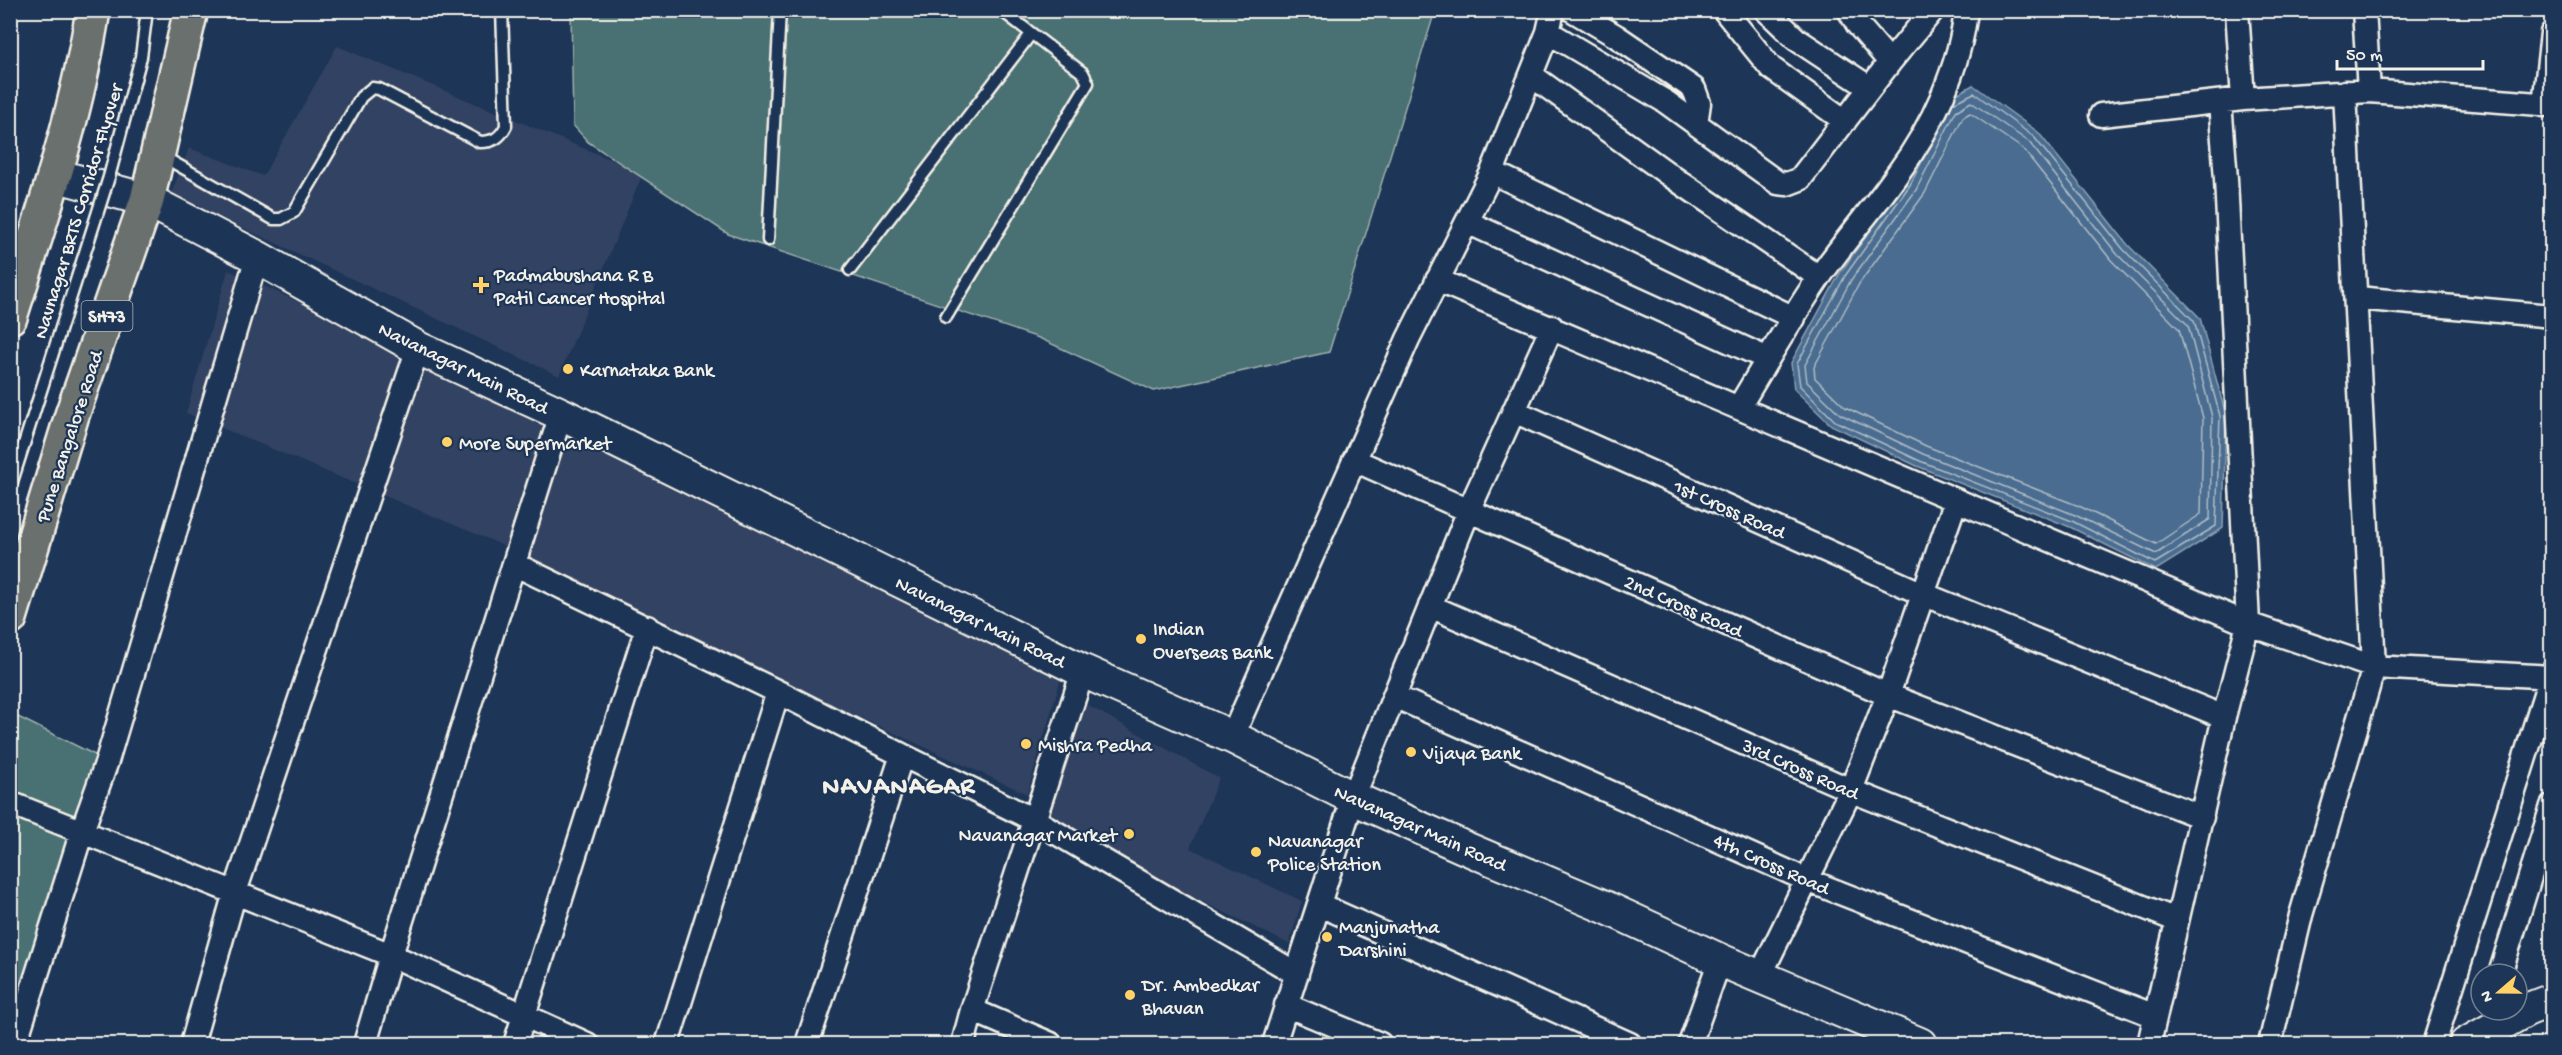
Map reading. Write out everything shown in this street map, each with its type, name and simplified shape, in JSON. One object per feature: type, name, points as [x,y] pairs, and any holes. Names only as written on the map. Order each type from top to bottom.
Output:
[{"type":"main road","points":[[10,317],[54,175],[83,65],[93,10]]},
{"type":"main road","name":"Pune Bangalore Road","points":[[10,618],[72,415],[147,200],[191,10]]},
{"type":"main road","name":"Navanagar Main Road","points":[[54,175],[147,200],[256,257],[418,348],[561,414],[1083,671],[1232,737],[1353,798],[1605,907],[1720,960],[1920,1044]]},
{"type":"main road","points":[[2479,1030],[2552,1000]]},
{"type":"street","points":[[1572,10],[1616,36],[1694,89],[1699,103],[1696,124]]},
{"type":"street","points":[[1724,10],[1771,68],[1845,121]]},
{"type":"street","points":[[1766,10],[1796,39],[1870,88]]},
{"type":"street","points":[[1833,10],[1854,18],[1890,62]]},
{"type":"street","points":[[1232,737],[1408,339],[1492,172],[1550,21],[1778,183],[1787,184],[1800,179],[1933,10]]},
{"type":"street","points":[[2149,1044],[2176,920],[2248,624],[2226,179],[2237,10]]},
{"type":"street","points":[[2364,10],[2369,91]]},
{"type":"street","points":[[1739,407],[1819,277],[1900,171],[1924,129],[1954,70],[1961,44],[1963,11]]},
{"type":"street","points":[[2101,115],[2231,101],[2369,91],[2548,105],[2552,33]]},
{"type":"street","points":[[1531,75],[1671,176],[1819,277]]},
{"type":"street","points":[[2270,1044],[2301,915],[2374,667],[2345,92]]},
{"type":"street","points":[[1492,172],[1794,318]]},
{"type":"street","points":[[1467,222],[1768,359]]},
{"type":"street","points":[[15,1044],[82,831],[107,761],[256,257]]},
{"type":"street","points":[[1437,280],[2248,624],[2374,667],[2551,675],[2434,1044]]},
{"type":"street","points":[[2356,298],[2552,316]]},
{"type":"street","points":[[1274,1044],[1353,798],[1469,510],[1552,327]]},
{"type":"street","points":[[192,1044],[235,892],[418,348]]},
{"type":"street","name":"1st Cross Road","points":[[1514,411],[1932,598],[2224,717]]},
{"type":"street","points":[[365,1044],[561,414]]},
{"type":"street","name":"2nd Cross Road","points":[[1354,460],[1900,699],[2202,817]]},
{"type":"street","points":[[1760,976],[1807,879],[1864,796],[1967,504]]},
{"type":"street","points":[[514,564],[647,627],[1035,821],[1297,974]]},
{"type":"street","name":"3rd Cross Road","points":[[1430,606],[1864,796],[2176,920]]},
{"type":"street","points":[[515,1044],[647,627]]},
{"type":"street","points":[[963,1044],[972,1010],[1083,671]]},
{"type":"street","points":[[667,1044],[778,692]]},
{"type":"street","name":"4th Cross Road","points":[[1394,696],[1836,892],[2155,1016]]},
{"type":"street","points":[[807,1044],[902,756]]},
{"type":"street","points":[[10,803],[391,955],[587,1044]]},
{"type":"street","points":[[2504,962],[2552,806]]},
{"type":"street","points":[[1320,905],[1630,1044]]},
{"type":"street","points":[[1690,1044],[1720,960]]},
{"type":"street","points":[[1286,1005],[1380,1044]]},
{"type":"street","points":[[972,1010],[1051,1044]]},
{"type":"lane","name":"Navnagar BRTS Corridor Flyover","points":[[10,488],[109,177],[141,57],[147,10]]},
{"type":"lane","points":[[159,155],[273,219],[281,219],[294,212],[361,97],[372,88],[379,89],[480,142],[495,139],[506,126],[502,10]]},
{"type":"lane","points":[[768,240],[780,10]]},
{"type":"lane","points":[[946,317],[1088,83],[1083,73],[1001,10]]},
{"type":"lane","points":[[850,270],[1032,34]]},
{"type":"shaded area","name":"Padmabushana R B Patil Cancer Hospital","points":[[337,46],[643,173],[559,376],[171,194],[189,148],[263,176]]},
{"type":"shaded area","points":[[228,270],[572,426],[1066,661],[1027,794],[791,686],[495,542],[186,413]]},
{"type":"shaded area","name":"Navanagar Market","points":[[1080,701],[1219,778],[1190,848],[1302,901],[1289,944],[1035,820]]},
{"type":"green space","points":[[571,11],[1435,11],[1329,352],[1154,391],[1039,338],[728,234],[588,142],[573,125]]},
{"type":"green space","points":[[10,713],[107,761],[10,1044]]},
{"type":"water","points":[[1973,85],[2038,132],[2128,245],[2200,318],[2226,416],[2223,528],[2156,570],[2070,527],[1917,466],[1831,425],[1794,389],[1791,363],[1840,273],[1905,182],[1946,100]]},
{"type":"place","name":"Padmabushana R B Patil Cancer Hospital","points":[[481,285]]},
{"type":"place","name":"Karnataka Bank","points":[[568,369]]},
{"type":"place","name":"More Supermarket","points":[[447,442]]},
{"type":"place","name":"Indian Overseas Bank","points":[[1141,639]]},
{"type":"place","name":"Mishra Pedha","points":[[1026,744]]},
{"type":"place","name":"Vijaya Bank","points":[[1411,752]]},
{"type":"place","name":"Navanagar Market","points":[[1129,834]]},
{"type":"place","name":"Navanagar Police Station","points":[[1256,852]]},
{"type":"place","name":"Manjunatha Darshini","points":[[1327,937]]},
{"type":"place","name":"Dr. Ambedkar Bhavan","points":[[1130,995]]},
{"type":"district","name":"NAVANAGAR","points":[[899,784]]}]
